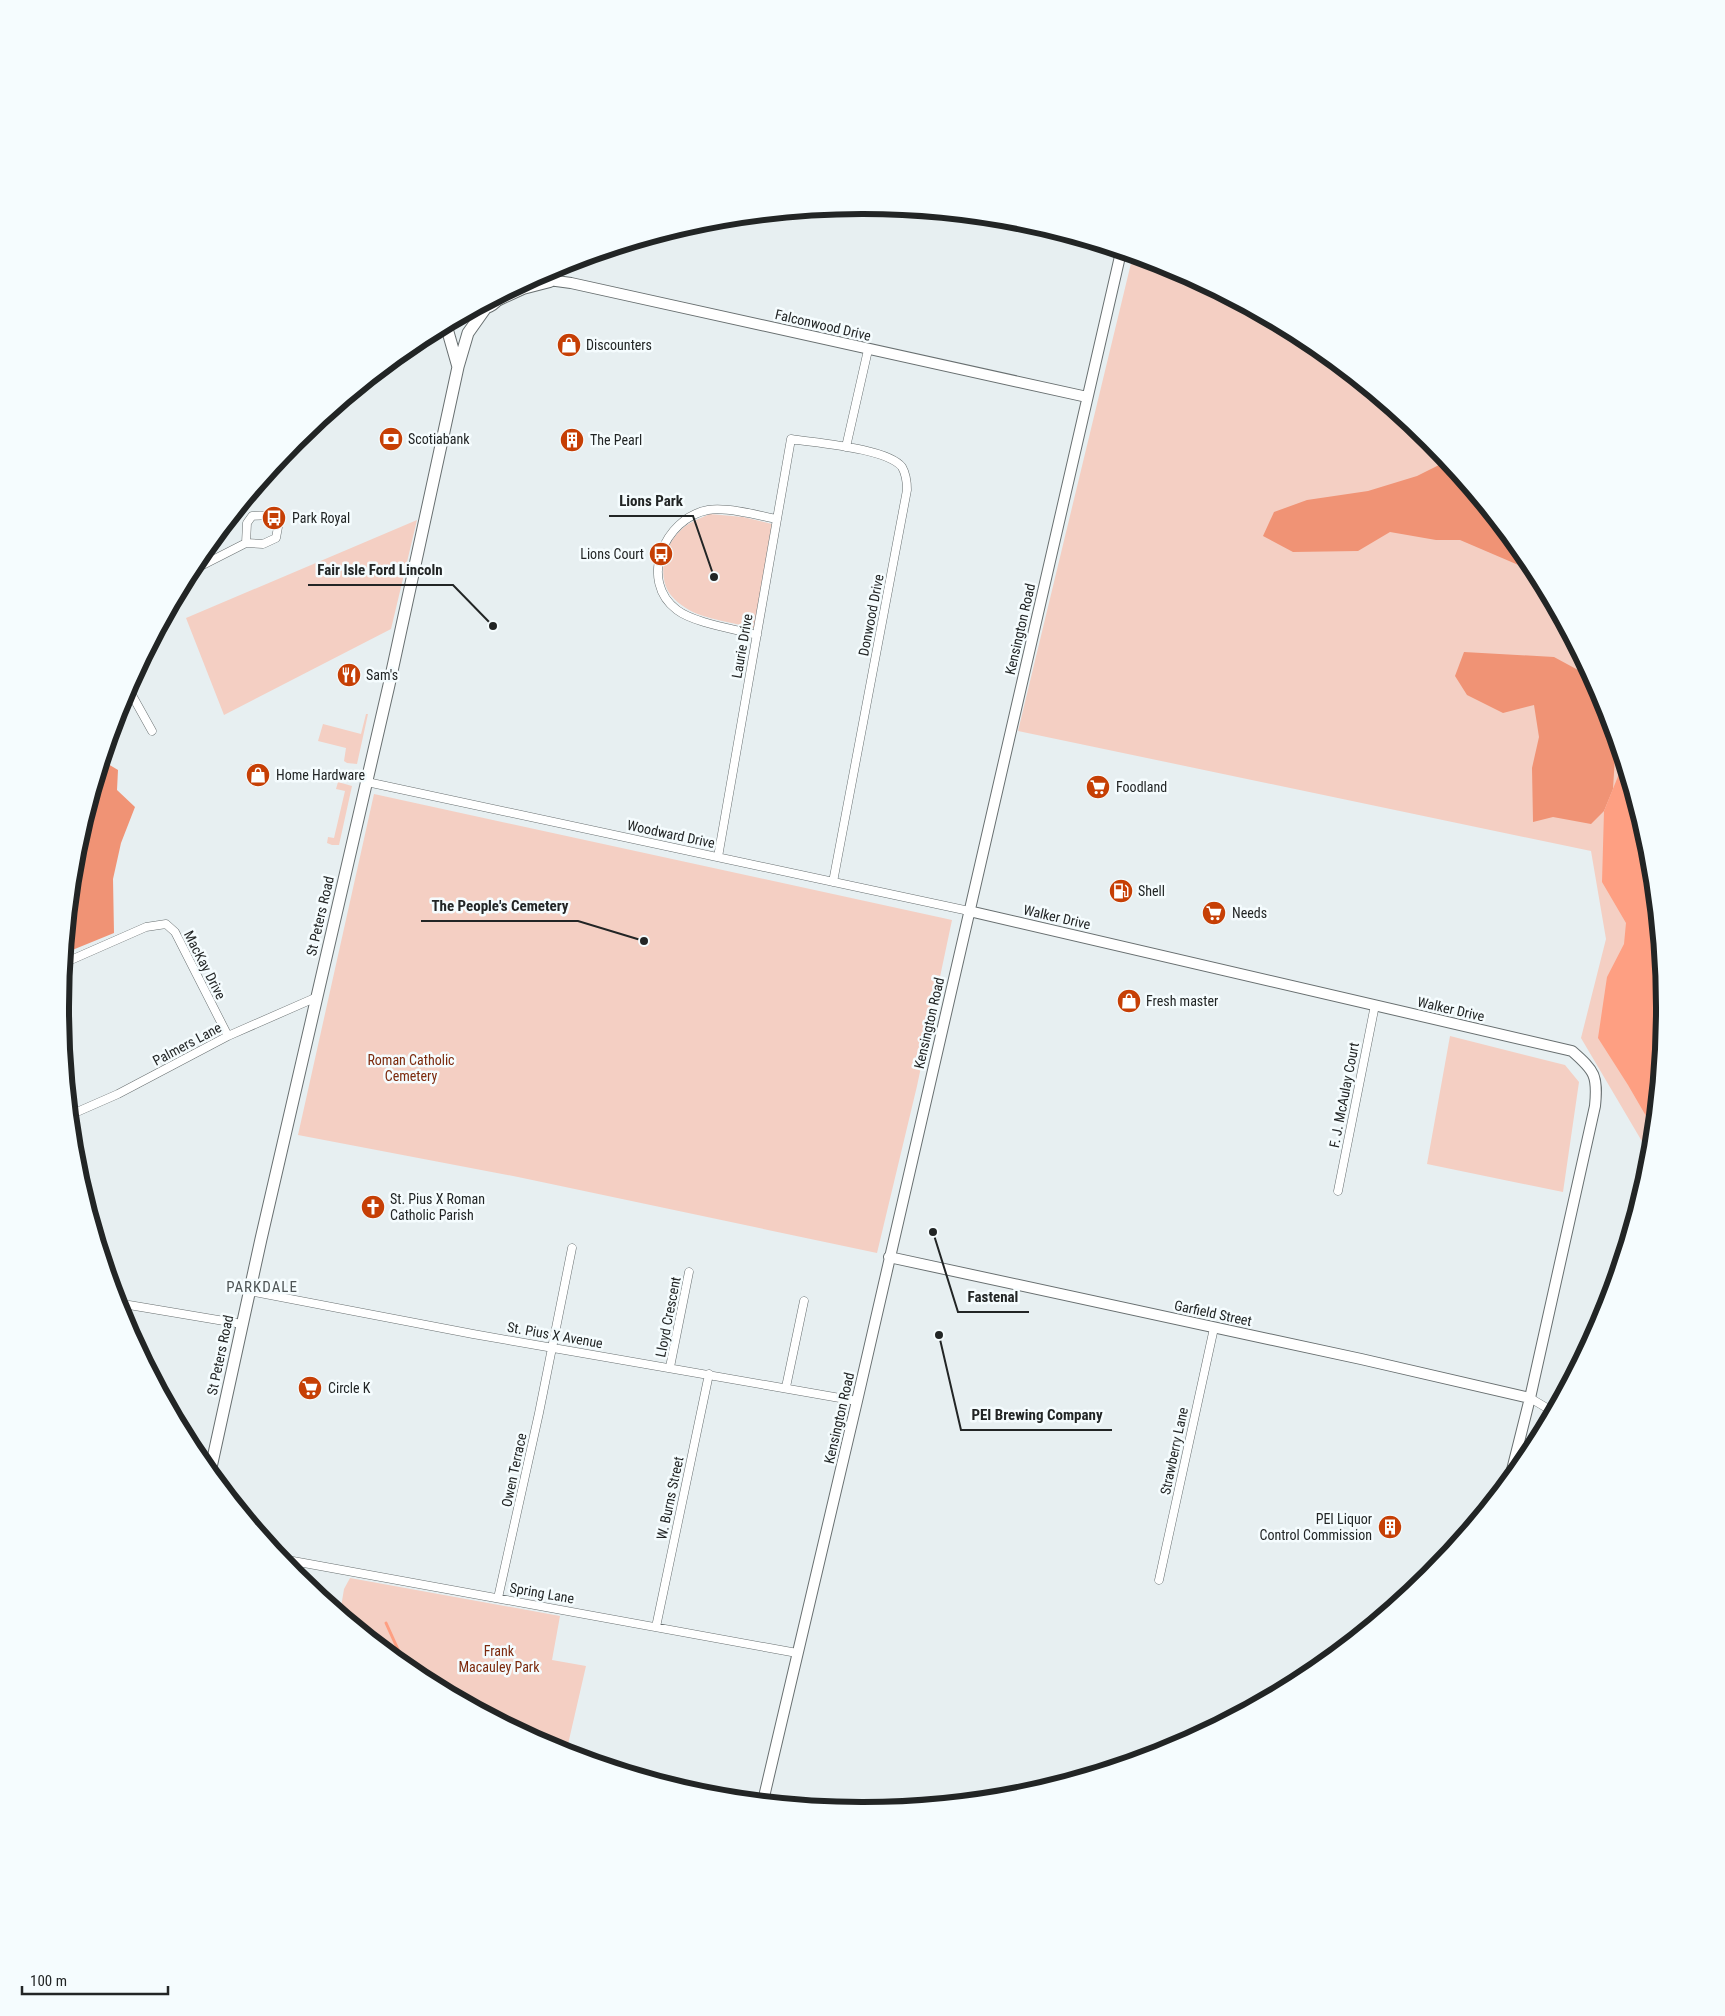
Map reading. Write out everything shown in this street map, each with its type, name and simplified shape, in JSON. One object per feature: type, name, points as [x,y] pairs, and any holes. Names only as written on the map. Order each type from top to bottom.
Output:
[{"type":"main road","name":"St Peters Road","points":[[212,1462],[249,1291],[367,782],[453,397],[458,367],[468,333],[483,311]]},
{"type":"main road","name":"St Peters Road","points":[[448,332],[458,367]]},
{"type":"street","name":"Kensington Road","points":[[764,1796],[858,1401],[889,1257],[1120,257]]},
{"type":"street","name":"Falconwood Drive","points":[[547,280],[571,283],[1087,397]]},
{"type":"street","name":"Falconwood Drive","points":[[533,286],[553,281]]},
{"type":"street","points":[[846,447],[868,350]]},
{"type":"street","name":"Donwood Drive","points":[[791,440],[846,447],[884,456],[895,461],[902,468],[906,479],[907,490],[833,882]]},
{"type":"street","name":"Laurie Drive","points":[[718,858],[791,440]]},
{"type":"street","points":[[757,635],[692,618],[676,610],[666,598],[660,586],[658,569],[660,554],[667,537],[676,527],[690,516],[709,510],[744,512],[776,520]]},
{"type":"street","points":[[205,564],[246,543],[263,544],[276,538],[278,527],[274,518],[264,515],[252,516],[247,522],[246,543]]},
{"type":"street","points":[[133,696],[152,731]]},
{"type":"street","name":"Woodward Drive","points":[[367,782],[969,911]]},
{"type":"street","name":"Walker Drive","points":[[969,911],[1572,1051],[1589,1066],[1598,1084],[1596,1106],[1530,1398]]},
{"type":"street","name":"MacKay Drive","points":[[70,960],[146,927],[166,924],[175,932],[228,1036]]},
{"type":"street","name":"Palmers Lane","points":[[76,1112],[118,1094],[228,1036],[317,997]]},
{"type":"street","name":"F. J. McAulay Court","points":[[1338,1191],[1375,1005]]},
{"type":"street","name":"Owen Terrace","points":[[498,1598],[553,1347],[572,1248]]},
{"type":"street","name":"Garfield Street","points":[[889,1257],[1530,1398],[1548,1409]]},
{"type":"street","name":"Lloyd Crescent","points":[[670,1367],[689,1272]]},
{"type":"street","name":"St. Pius X Avenue","points":[[249,1291],[473,1334],[858,1401]]},
{"type":"street","points":[[786,1387],[804,1301]]},
{"type":"street","points":[[127,1306],[242,1324]]},
{"type":"street","name":"Strawberry Lane","points":[[1159,1580],[1214,1328]]},
{"type":"street","name":"W. Burns Street","points":[[656,1627],[709,1374]]},
{"type":"street","points":[[1514,1460],[1530,1398]]},
{"type":"street","name":"Spring Lane","points":[[294,1561],[798,1653]]},
{"type":"green space","points":[[1131,261],[1214,296],[1259,321],[1303,348],[1346,378],[1386,411],[1424,447],[1492,525],[1550,611],[1596,704],[1614,753],[1641,853],[1655,956],[1656,1008],[1655,1060],[1644,1145],[1581,1038],[1606,939],[1591,851],[1018,731]]},
{"type":"green space","points":[[710,514],[743,517],[772,524],[754,628],[696,614],[677,601],[670,594],[666,586],[663,570],[664,561],[674,537],[687,525]]},
{"type":"green space","points":[[417,520],[391,629],[224,715],[186,618]]},
{"type":"green space","points":[[366,714],[368,714],[357,764],[344,761],[346,748],[318,741],[323,724],[361,734]]},
{"type":"green space","points":[[338,782],[352,786],[339,845],[332,845],[327,843],[328,837],[334,838],[345,791],[336,789]]},
{"type":"green space","name":"Roman Catholic Cemetery","points":[[374,794],[952,920],[917,1086],[877,1253],[518,1177],[298,1135]]},
{"type":"green space","points":[[1450,1036],[1565,1065],[1579,1082],[1563,1192],[1427,1164]]},
{"type":"green space","name":"Frank Macauley Park","points":[[350,1578],[560,1616],[552,1660],[586,1666],[568,1745],[511,1720],[422,1668],[379,1638],[341,1607],[344,1589]]},
{"type":"shaded area","points":[[1440,464],[1492,525],[1521,566],[1460,540],[1436,540],[1390,532],[1358,551],[1293,552],[1263,536],[1274,512],[1307,500],[1368,491],[1417,476]]},
{"type":"shaded area","points":[[1464,652],[1554,657],[1581,671],[1596,704],[1615,756],[1613,789],[1604,811],[1591,824],[1553,817],[1533,822],[1532,768],[1539,737],[1534,705],[1503,713],[1467,695],[1455,676]]},
{"type":"shaded area","points":[[108,764],[118,770],[117,790],[135,807],[121,843],[113,879],[114,933],[71,951],[84,853]]},
{"type":"shaded area","points":[[1620,772],[1641,853],[1655,956],[1655,1060],[1648,1119],[1598,1038],[1607,977],[1624,944],[1626,923],[1602,882],[1604,811]]},
{"type":"waterway","points":[[386,1623],[399,1652]]},
{"type":"place","name":"Discounters","points":[[569,345]]},
{"type":"place","name":"Scotiabank","points":[[391,439]]},
{"type":"place","name":"The Pearl","points":[[572,440]]},
{"type":"place","name":"Park Royal","points":[[274,518]]},
{"type":"place","name":"Lions Court","points":[[661,554]]},
{"type":"place","name":"Lions Park","points":[[714,577]]},
{"type":"place","name":"Fair Isle Ford Lincoln","points":[[493,626]]},
{"type":"place","name":"Sam's","points":[[349,675]]},
{"type":"place","name":"Home Hardware","points":[[258,775]]},
{"type":"place","name":"Foodland","points":[[1098,787]]},
{"type":"place","name":"Shell","points":[[1121,891]]},
{"type":"place","name":"Needs","points":[[1214,913]]},
{"type":"place","name":"The People's Cemetery","points":[[644,941]]},
{"type":"place","name":"Fresh master","points":[[1129,1001]]},
{"type":"place","name":"St. Pius X Roman Catholic Parish","points":[[373,1207]]},
{"type":"place","name":"Fastenal","points":[[933,1232]]},
{"type":"place","name":"PEI Brewing Company","points":[[939,1335]]},
{"type":"place","name":"Circle K","points":[[310,1388]]},
{"type":"place","name":"PEI Liquor Control Commission","points":[[1390,1527]]},
{"type":"district","name":"PARKDALE","points":[[262,1287]]}]
